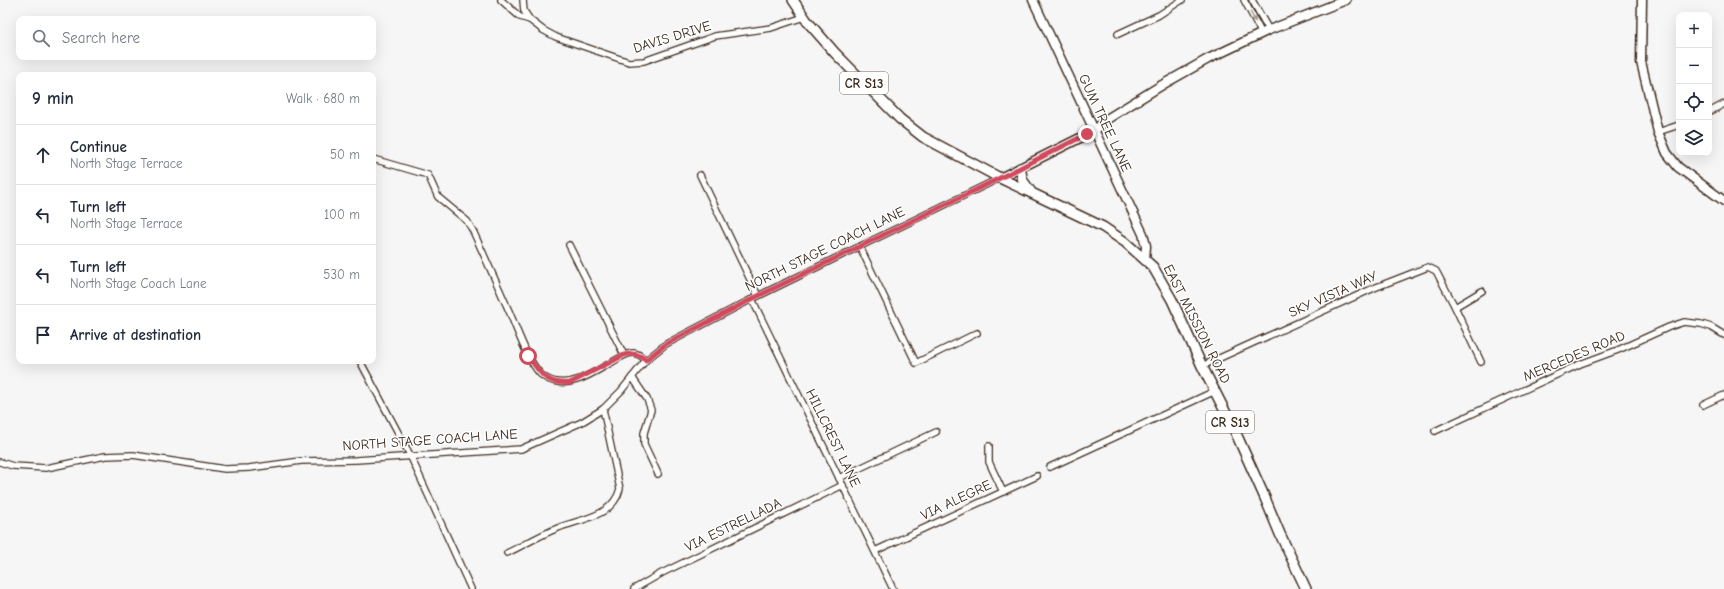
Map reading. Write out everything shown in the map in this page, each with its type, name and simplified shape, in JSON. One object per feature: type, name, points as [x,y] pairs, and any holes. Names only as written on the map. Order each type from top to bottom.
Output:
[{"type":"main road","name":"EAST MISSION ROAD","points":[[793,0],[804,18],[836,53],[900,119],[923,137],[1000,178],[1102,228],[1125,242],[1153,267],[1172,300],[1202,366],[1266,498],[1280,534],[1306,589]]},
{"type":"main road","points":[[1020,168],[1023,181],[1031,193]]},
{"type":"street","name":"DAVIS DRIVE","points":[[501,0],[520,17],[530,20],[543,30],[556,37],[629,62],[644,61],[715,36],[771,28],[804,18]]},
{"type":"street","points":[[523,0],[524,11],[530,20]]},
{"type":"street","name":"GUM TREE LANE","points":[[1033,0],[1143,234],[1146,246],[1145,260]]},
{"type":"street","points":[[1118,34],[1159,15],[1182,0]]},
{"type":"street","points":[[1244,0],[1265,32]]},
{"type":"street","points":[[1252,0],[1265,32]]},
{"type":"street","name":"NORTH STAGE COACH LANE","points":[[0,462],[13,466],[46,468],[105,456],[133,455],[225,469],[249,468],[301,461],[356,460],[410,455],[521,449],[582,422],[603,409],[622,391],[646,360],[666,344],[758,296],[1000,178],[1094,130],[1162,85],[1208,59],[1265,32],[1346,0]]},
{"type":"street","points":[[1642,0],[1641,62],[1658,132],[1667,153],[1678,167],[1724,201]]},
{"type":"street","points":[[1712,110],[1724,104]]},
{"type":"street","points":[[1658,132],[1676,126]]},
{"type":"street","points":[[376,160],[428,175],[438,197],[467,221],[473,230],[528,356],[542,376],[563,384],[570,383],[624,355],[633,353],[638,354],[646,360]]},
{"type":"street","points":[[700,175],[758,296]]},
{"type":"street","points":[[569,245],[624,355]]},
{"type":"street","points":[[860,246],[916,363],[977,333]]},
{"type":"street","name":"SKY VISTA WAY","points":[[1202,366],[1374,288],[1428,267],[1436,271],[1456,307],[1481,362]]},
{"type":"street","points":[[1456,307],[1482,292]]},
{"type":"street","name":"HILLCREST LANE","points":[[752,299],[840,478],[892,589]]},
{"type":"street","name":"MERCEDES ROAD","points":[[1435,432],[1580,364],[1618,350],[1669,327],[1684,322],[1701,324],[1711,327],[1724,335]]},
{"type":"street","points":[[362,364],[410,455],[471,589]]},
{"type":"street","points":[[632,377],[647,399],[651,410],[644,433],[644,444],[658,474]]},
{"type":"street","points":[[1050,467],[1215,391]]},
{"type":"street","points":[[1703,405],[1724,395]]},
{"type":"street","points":[[508,553],[557,528],[596,515],[607,509],[618,497],[620,489],[603,409]]},
{"type":"street","points":[[840,478],[936,432]]},
{"type":"street","name":"VIA ALEGRE","points":[[875,551],[1003,492],[989,462],[989,446]]},
{"type":"street","points":[[1003,492],[1037,476]]},
{"type":"street","name":"VIA ESTRELLADA","points":[[634,589],[662,573],[842,485]]},
{"type":"route","points":[[528,356],[542,376],[563,384],[570,383],[624,355],[633,353],[638,354],[646,360],[666,344],[752,299],[1087,134]]}]
